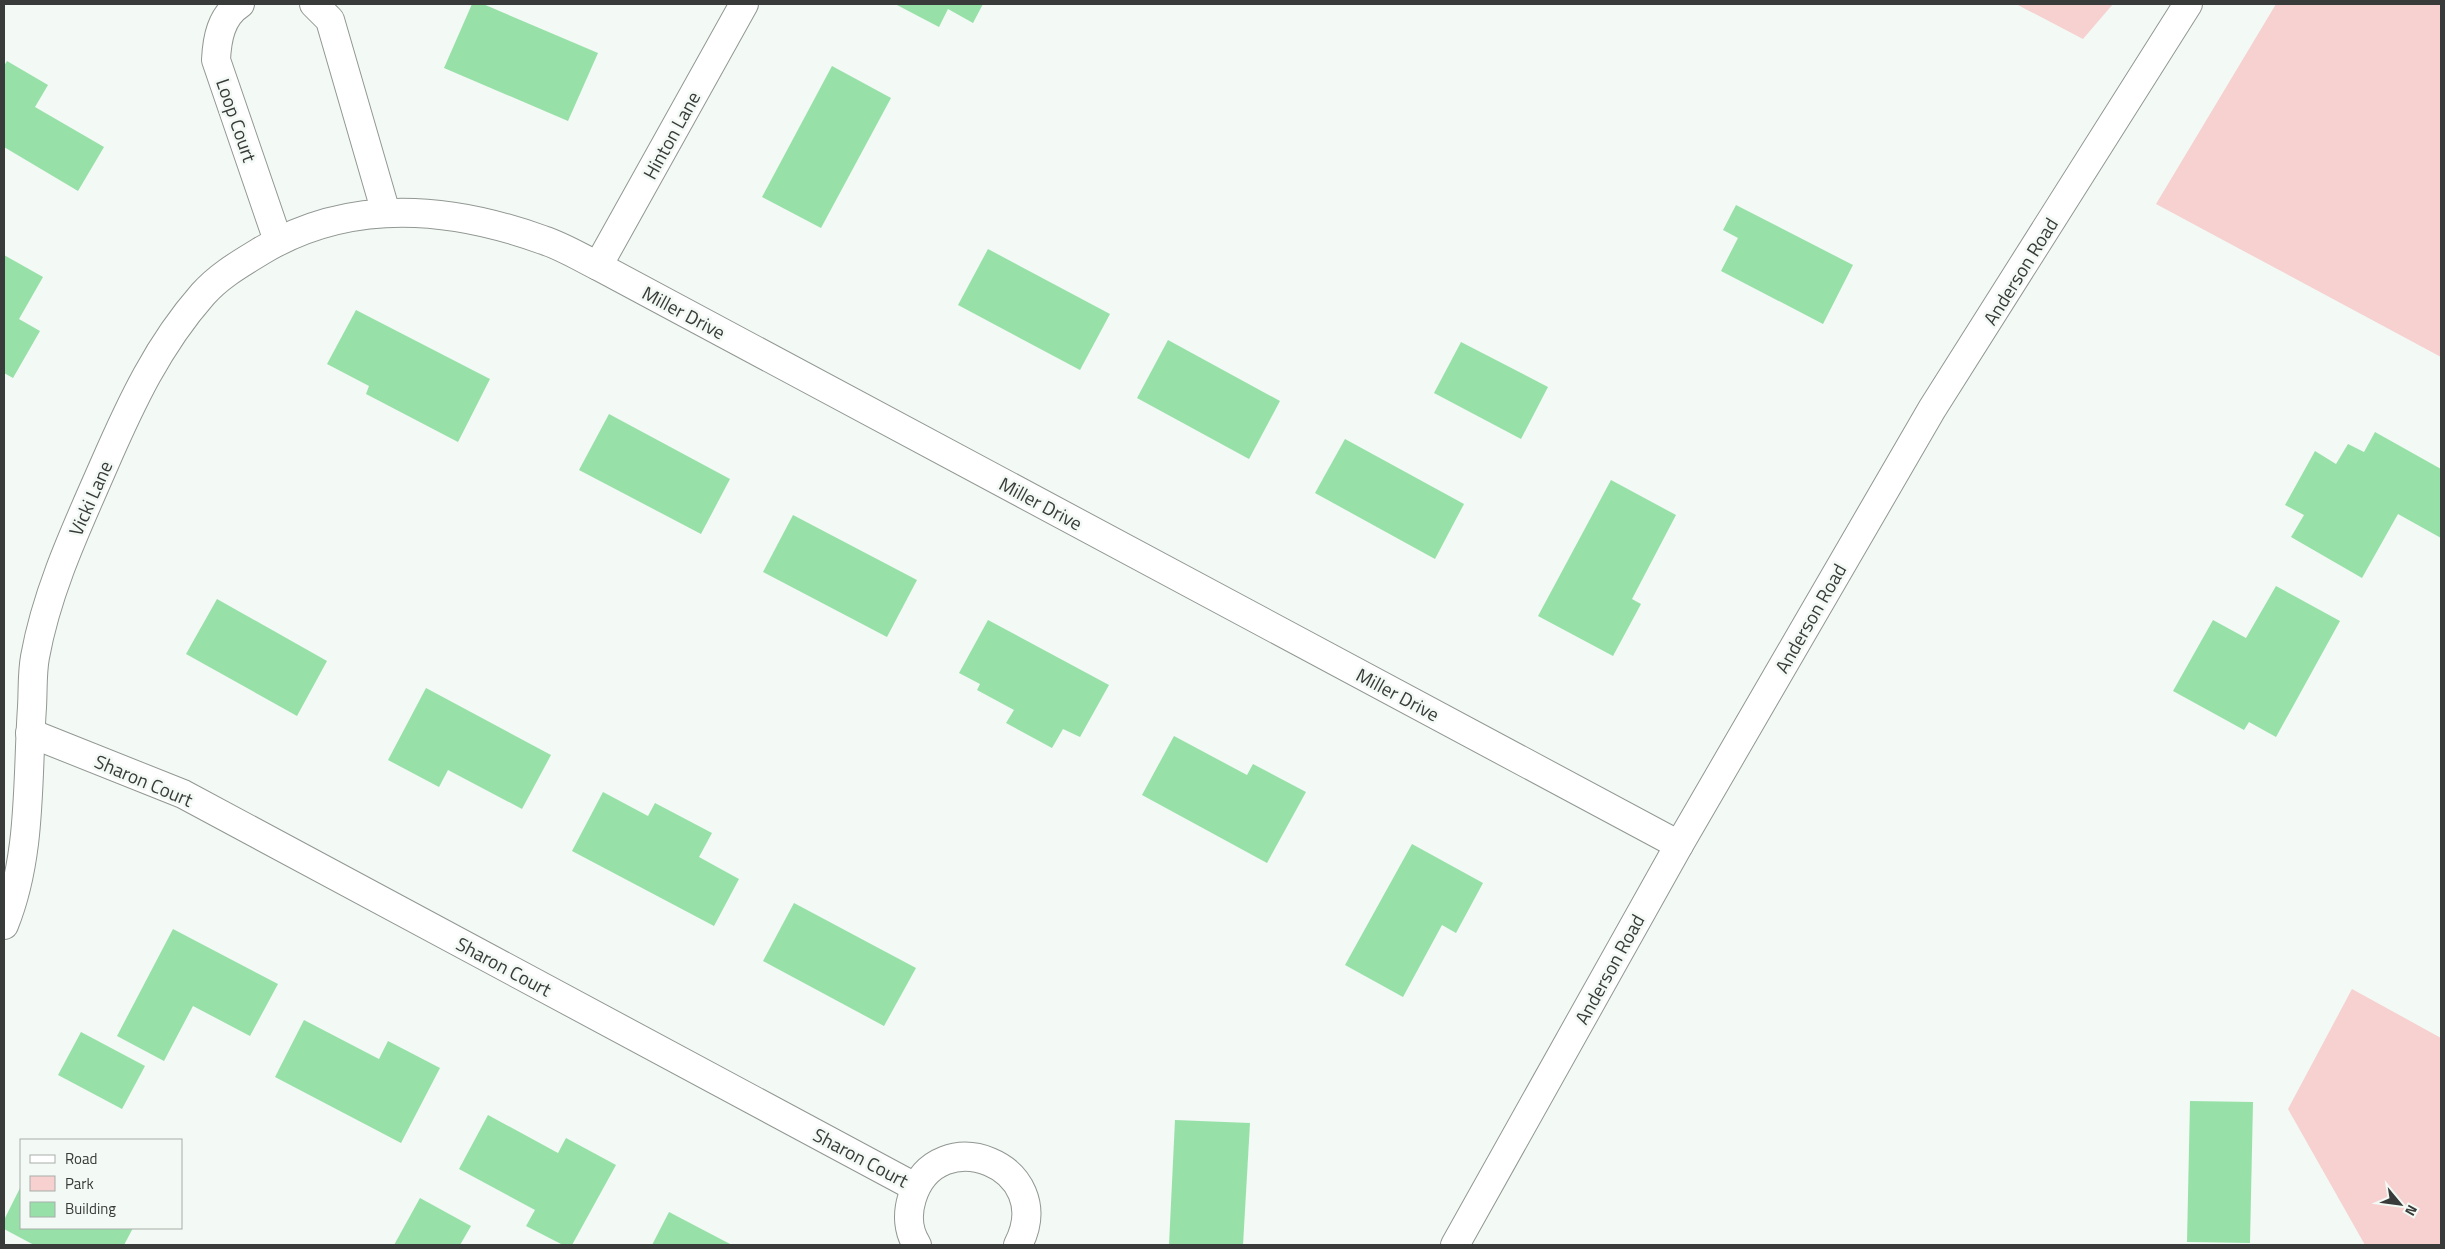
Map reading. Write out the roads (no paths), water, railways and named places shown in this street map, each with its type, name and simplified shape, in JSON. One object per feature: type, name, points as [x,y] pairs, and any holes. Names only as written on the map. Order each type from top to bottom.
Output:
[{"type":"street","name":"Loop Court","points":[[240,4],[224,22],[216,40],[216,60],[278,241]]},
{"type":"street","points":[[314,4],[330,20],[386,213]]},
{"type":"street","name":"Hinton Lane","points":[[598,266],[744,4]]},
{"type":"street","name":"Anderson Road","points":[[1455,1245],[1679,845],[1932,410],[2188,4]]},
{"type":"street","name":"Vicki Lane","points":[[4,925],[25,848],[35,660],[43,623],[72,538],[130,406],[150,366],[173,331],[205,292],[224,273],[278,241],[332,221],[386,213]]},
{"type":"street","name":"Miller Drive","points":[[386,213],[438,213],[486,222],[546,240],[598,266],[1679,845]]},
{"type":"street","name":"Sharon Court","points":[[30,732],[183,794],[915,1186],[908,1210],[911,1236],[917,1245]]},
{"type":"street","points":[[915,1186],[929,1170],[948,1159],[969,1156],[990,1160],[1008,1172],[1021,1189],[1027,1210],[1022,1238]]}]
